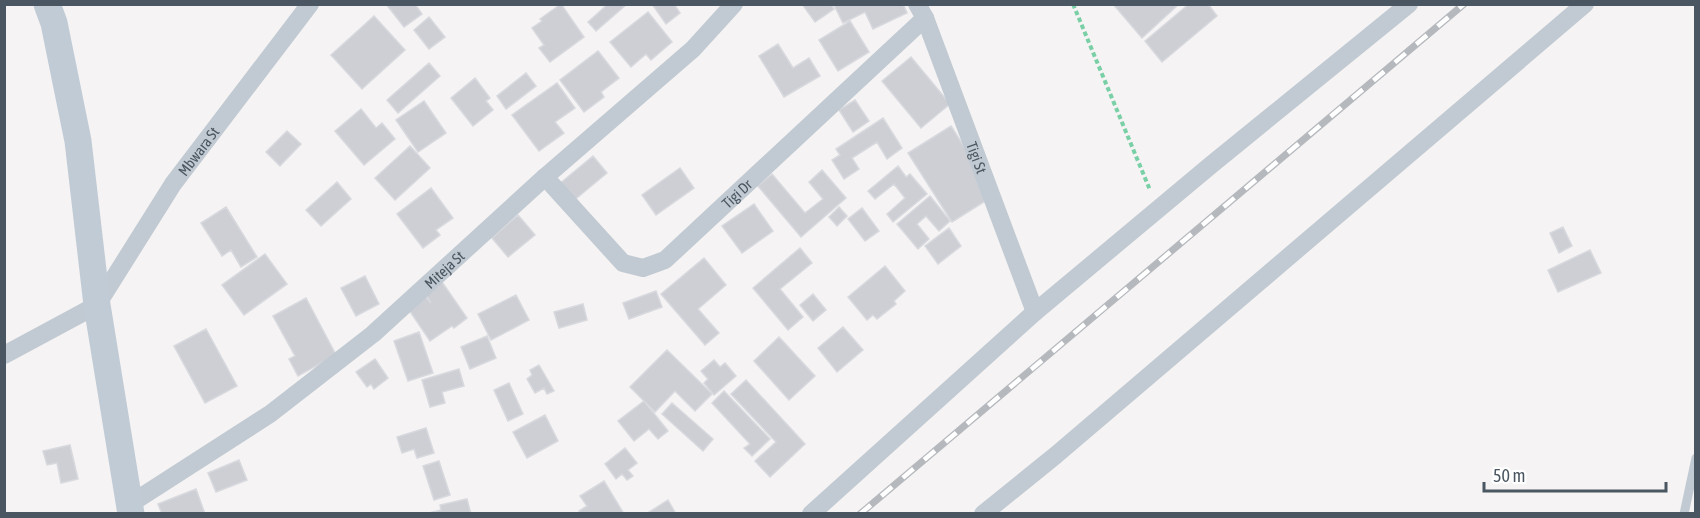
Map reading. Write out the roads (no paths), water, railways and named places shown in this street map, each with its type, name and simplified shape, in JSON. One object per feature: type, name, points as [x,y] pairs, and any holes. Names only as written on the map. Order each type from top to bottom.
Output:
[{"type":"street","points":[[47,4],[54,23],[78,141],[97,304],[130,509]]},
{"type":"street","name":"Mbwara St","points":[[97,304],[173,184],[310,4]]},
{"type":"street","name":"Miteja St","points":[[130,509],[270,414],[373,334],[545,177],[693,49],[734,4]]},
{"type":"street","points":[[811,513],[1035,312],[1409,4]]},
{"type":"street","points":[[983,513],[1056,455],[1585,4]]},
{"type":"street","name":"Tigi Dr","points":[[545,177],[623,263],[643,268],[665,260],[921,11]]},
{"type":"street","name":"Tigi St","points":[[921,11],[1035,312]]},
{"type":"street","points":[[4,355],[97,304]]},
{"type":"lane","points":[[1684,513],[1695,458]]},
{"type":"railway","points":[[860,514],[1464,4]]}]
